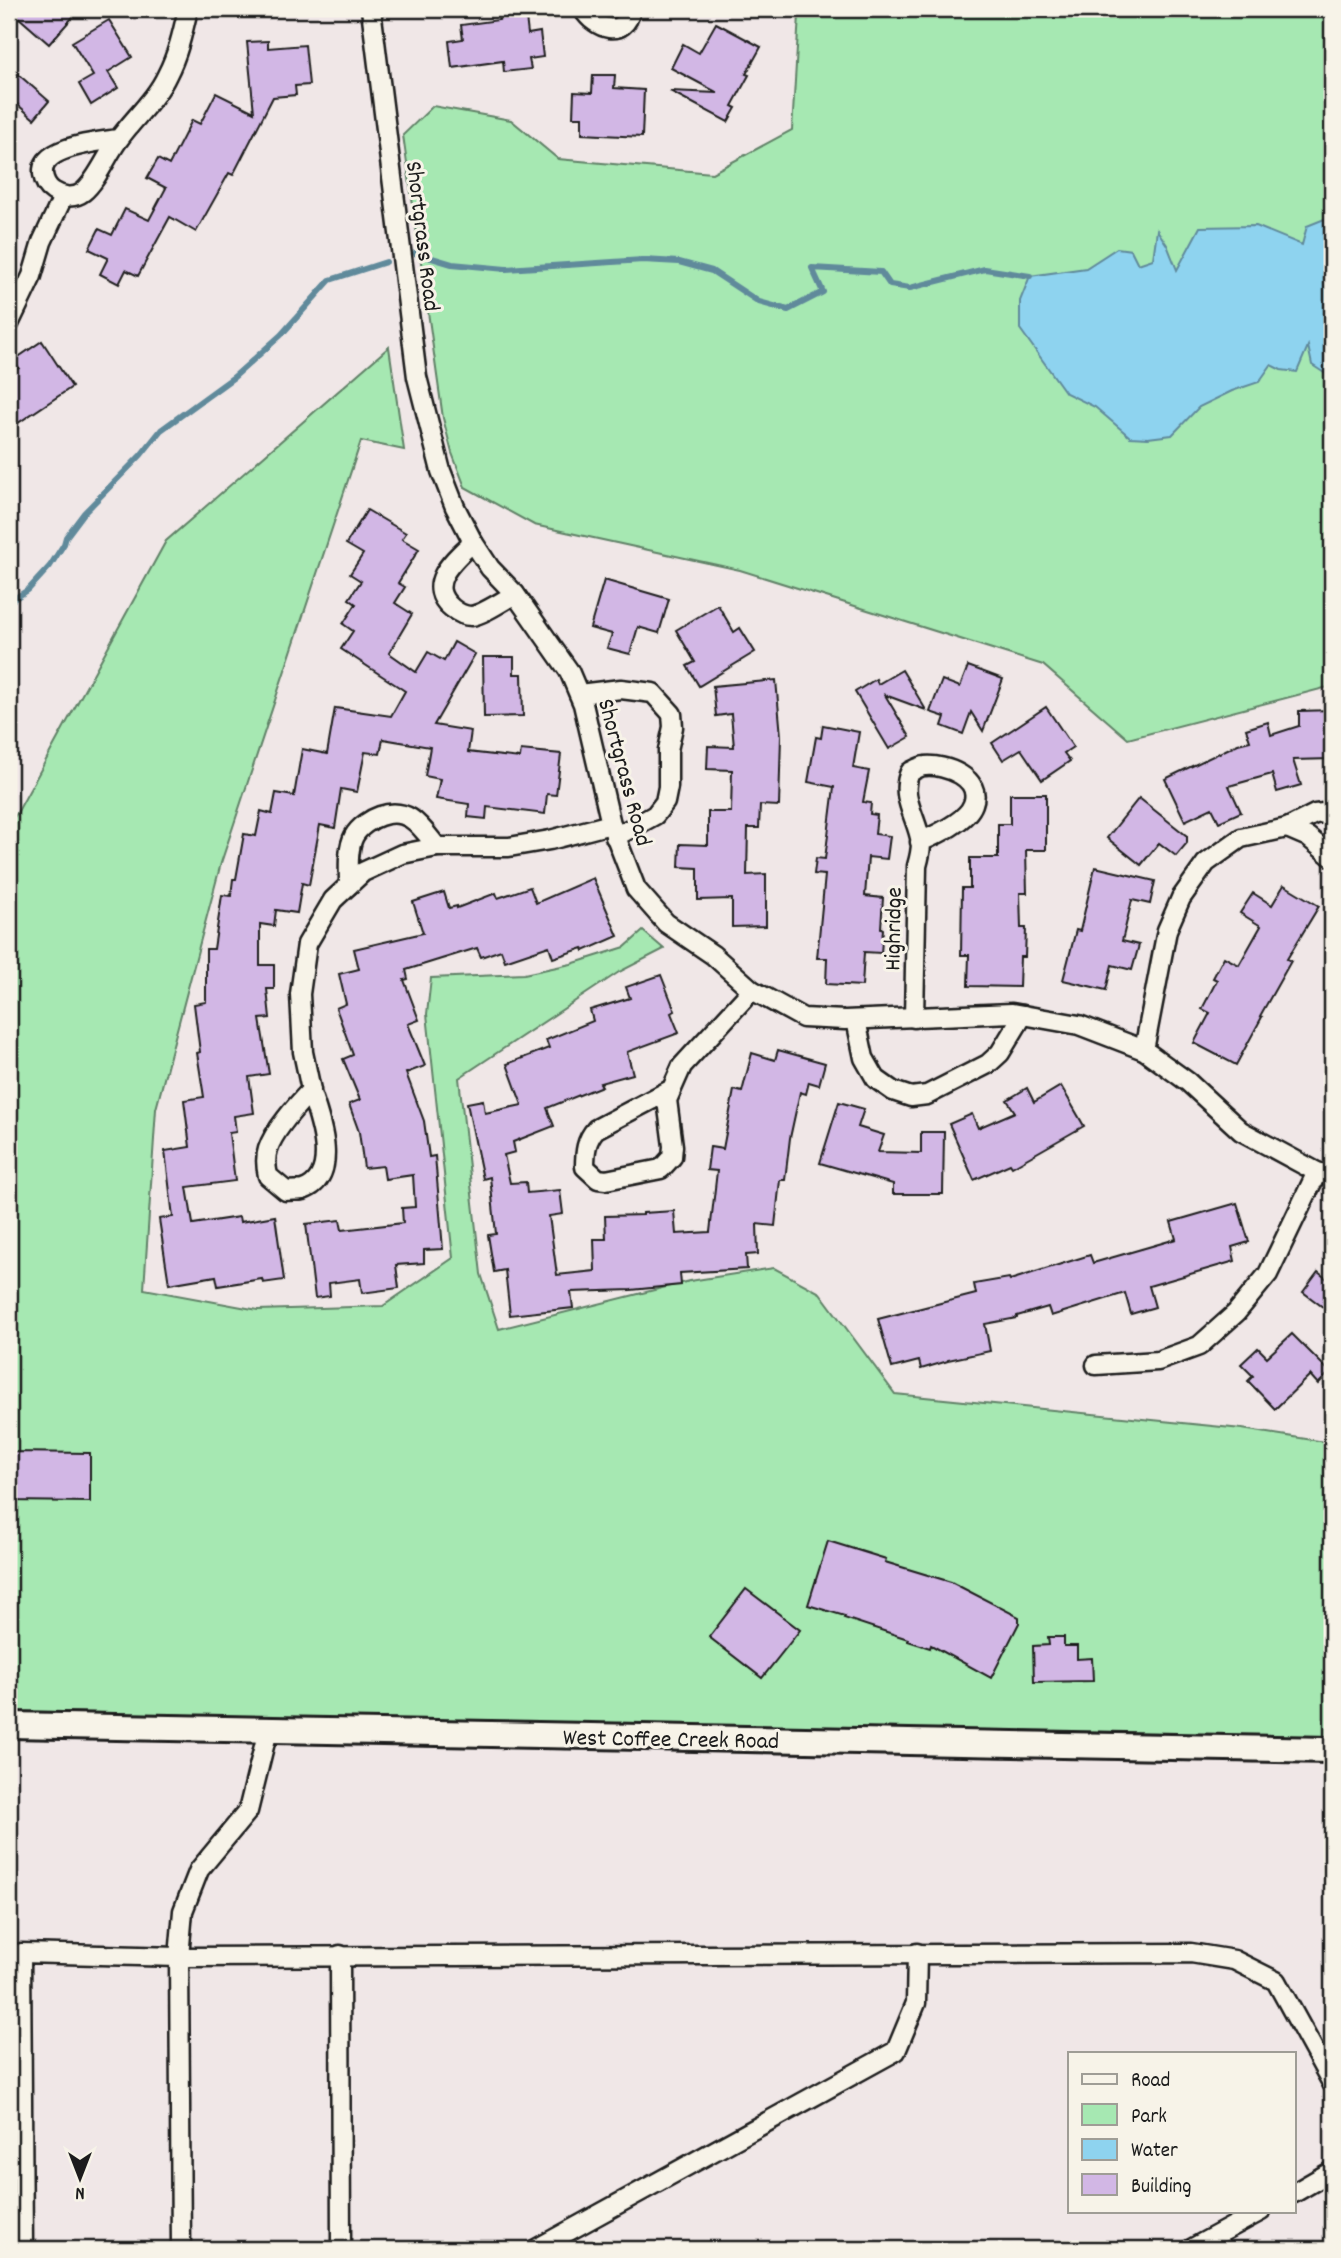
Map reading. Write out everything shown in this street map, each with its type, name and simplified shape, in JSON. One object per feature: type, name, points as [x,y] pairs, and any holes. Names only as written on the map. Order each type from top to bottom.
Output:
[{"type":"street","points":[[118,139],[54,153],[46,159],[43,167],[46,184],[63,197],[76,196],[85,190],[118,139],[167,77],[188,9]]},
{"type":"street","name":"Shortgrass Road","points":[[371,9],[417,377],[441,471],[473,542],[490,568],[515,594],[569,671],[583,704],[613,830],[636,888],[666,923],[713,955],[752,990],[803,1018],[856,1020],[1012,1013],[1079,1025],[1144,1050],[1188,1082],[1241,1131],[1325,1174]]},
{"type":"street","points":[[583,9],[598,26],[608,28],[619,27],[627,22],[631,9]]},
{"type":"street","points":[[9,324],[32,276],[42,242],[63,197]]},
{"type":"street","points":[[473,542],[442,576],[440,586],[448,605],[463,615],[474,616],[515,594]]},
{"type":"street","points":[[310,1090],[268,1149],[268,1177],[286,1191],[303,1190],[315,1181],[323,1170],[327,1157],[303,1052],[300,995],[307,944],[333,900],[363,872],[402,854],[437,847],[509,847],[613,830],[655,815],[665,802],[672,714],[653,693],[621,689],[579,694]]},
{"type":"street","name":"Highridge","points":[[914,1018],[917,866],[920,842],[906,792],[906,780],[910,772],[925,766],[960,772],[967,778],[974,793],[973,804],[961,818],[941,833],[920,842]]},
{"type":"street","points":[[349,885],[350,856],[355,836],[371,819],[392,812],[403,814],[418,823],[437,847]]},
{"type":"street","points":[[1144,1050],[1167,930],[1181,898],[1206,863],[1241,838],[1287,828],[1315,814],[1332,812]]},
{"type":"street","points":[[1287,828],[1308,837],[1332,857]]},
{"type":"street","points":[[672,1089],[596,1129],[584,1151],[585,1167],[598,1179],[606,1180],[661,1168],[672,1157],[667,1100],[672,1089],[682,1066],[752,990]]},
{"type":"street","points":[[856,1020],[864,1058],[876,1079],[893,1091],[911,1097],[926,1095],[988,1064],[1000,1053],[1023,1015]]},
{"type":"street","points":[[1096,1365],[1158,1361],[1199,1346],[1236,1313],[1268,1274],[1325,1174]]},
{"type":"street","name":"West Coffee Creek Road","points":[[9,1725],[1332,1750]]},
{"type":"street","points":[[181,2249],[179,1957],[183,1911],[199,1870],[248,1811],[268,1730]]},
{"type":"street","points":[[23,2249],[21,1953],[179,1957],[1191,1953],[1234,1960],[1276,1981],[1332,2082]]},
{"type":"street","points":[[536,2249],[896,2051],[916,2003],[917,1953]]},
{"type":"street","points":[[340,1955],[341,2249]]},
{"type":"street","points":[[1296,2192],[1332,2171]]},
{"type":"street","points":[[1191,2249],[1259,2212]]},
{"type":"green space","points":[[796,9],[1136,9],[1332,16],[1332,686],[1128,739],[1043,665],[740,570],[534,525],[465,487],[443,418],[403,135],[433,106],[511,120],[558,159],[712,173],[792,130],[799,15]]},
{"type":"green space","points":[[389,347],[404,450],[361,441],[221,863],[156,1109],[144,1289],[258,1310],[383,1306],[453,1258],[427,1014],[431,978],[524,974],[571,964],[625,947],[643,931],[664,949],[619,972],[459,1078],[481,1274],[499,1329],[690,1281],[774,1268],[820,1293],[895,1394],[1242,1429],[1332,1443],[1332,1740],[9,1711],[9,824],[166,541]]},
{"type":"water","points":[[1332,216],[1332,378],[1312,365],[1308,346],[1297,372],[1281,370],[1271,365],[1259,382],[1199,407],[1172,435],[1130,437],[1095,407],[1066,393],[1020,329],[1020,301],[1030,276],[1086,268],[1117,248],[1131,250],[1138,264],[1153,259],[1157,230],[1167,245],[1177,270],[1200,227],[1256,226],[1302,245],[1307,226]]},
{"type":"building","points":[[9,9],[80,9],[49,44]]},
{"type":"building","points":[[497,9],[525,9],[528,34],[540,32],[543,57],[529,59],[531,69],[504,72],[503,61],[452,68],[449,41],[463,39],[461,25],[499,20]]},
{"type":"building","points":[[109,20],[132,57],[108,72],[118,88],[91,105],[79,84],[93,76],[72,42]]},
{"type":"building","points":[[716,23],[761,47],[746,74],[749,75],[732,106],[736,108],[728,122],[670,91],[718,93],[671,68],[683,44],[699,53]]},
{"type":"building","points":[[268,41],[268,48],[305,45],[309,85],[295,86],[296,95],[273,97],[233,175],[229,173],[196,232],[170,217],[138,276],[126,270],[119,284],[100,274],[108,258],[89,249],[99,229],[112,235],[125,209],[149,220],[166,188],[147,178],[158,159],[169,165],[192,120],[200,124],[216,93],[254,112],[247,42]]},
{"type":"building","points":[[9,63],[49,101],[34,119],[9,97]]},
{"type":"building","points":[[593,75],[615,75],[614,88],[644,90],[642,137],[582,134],[582,117],[573,117],[574,92],[592,93]]},
{"type":"building","points":[[42,341],[72,387],[18,423],[9,408],[9,374],[19,368],[14,360]]},
{"type":"building","points":[[367,510],[406,533],[402,539],[419,549],[398,583],[405,587],[395,603],[412,614],[389,653],[416,672],[428,652],[444,661],[454,642],[475,654],[434,725],[471,731],[468,752],[520,758],[521,750],[561,754],[556,795],[547,794],[545,814],[487,807],[486,819],[468,817],[469,804],[436,799],[440,779],[425,776],[430,747],[383,739],[380,754],[365,752],[357,792],[341,789],[335,828],[320,825],[309,885],[302,883],[297,913],[276,910],[274,926],[260,924],[260,965],[274,965],[274,989],[267,989],[270,1018],[260,1019],[269,1074],[249,1077],[254,1113],[234,1116],[236,1132],[229,1133],[235,1181],[187,1187],[193,1224],[239,1217],[240,1222],[275,1216],[284,1280],[263,1283],[262,1279],[218,1286],[216,1276],[169,1284],[159,1219],[173,1217],[165,1151],[190,1147],[184,1100],[204,1097],[197,1053],[200,1052],[194,1004],[206,1002],[206,949],[214,949],[222,895],[231,896],[244,834],[256,836],[261,811],[272,814],[276,793],[294,796],[302,749],[327,754],[335,708],[391,716],[405,691],[341,649],[353,631],[343,624],[356,604],[349,599],[361,581],[350,574],[363,554],[346,544]]},
{"type":"building","points":[[604,580],[669,599],[659,633],[638,627],[630,654],[607,648],[612,634],[590,628]]},
{"type":"building","points":[[718,605],[734,632],[740,628],[755,652],[699,686],[687,666],[695,662],[676,630]]},
{"type":"building","points":[[483,657],[514,657],[514,674],[522,674],[523,716],[484,717]]},
{"type":"building","points":[[968,666],[1003,679],[983,731],[971,712],[963,734],[942,726],[945,717],[930,712],[942,680],[960,687]]},
{"type":"building","points":[[902,670],[926,710],[885,695],[910,737],[889,749],[855,692],[876,679],[878,684]]},
{"type":"building","points":[[776,680],[781,736],[779,806],[760,805],[759,828],[748,828],[747,875],[766,874],[766,926],[732,927],[732,899],[698,900],[698,868],[679,867],[680,844],[708,845],[708,812],[731,812],[732,770],[707,769],[708,746],[734,747],[731,714],[716,716],[713,686]]},
{"type":"building","points":[[1046,707],[1073,747],[1064,753],[1070,761],[1042,780],[1021,749],[1003,760],[992,743]]},
{"type":"building","points":[[1332,710],[1332,759],[1293,760],[1301,785],[1277,792],[1272,774],[1229,786],[1241,812],[1219,822],[1212,808],[1185,821],[1165,779],[1238,744],[1250,741],[1246,729],[1268,722],[1271,735],[1299,726],[1299,711]]},
{"type":"building","points":[[823,725],[859,732],[853,768],[869,771],[863,802],[871,803],[870,814],[877,815],[875,834],[890,836],[887,859],[868,857],[865,896],[883,898],[883,929],[881,953],[864,952],[862,986],[826,984],[827,958],[817,958],[825,875],[814,874],[816,858],[825,859],[834,787],[808,782],[816,737],[821,738]]},
{"type":"building","points":[[1010,794],[1046,794],[1046,850],[1026,850],[1027,893],[1020,893],[1021,928],[1026,928],[1025,957],[1020,957],[1019,987],[968,986],[969,955],[961,955],[962,888],[970,888],[970,858],[998,858],[998,824],[1010,824]]},
{"type":"building","points":[[1139,798],[1187,836],[1187,843],[1176,856],[1159,843],[1141,865],[1107,838]]},
{"type":"building","points":[[1095,867],[1155,881],[1150,904],[1132,900],[1122,941],[1139,945],[1132,970],[1112,965],[1106,990],[1063,980],[1076,930],[1080,931]]},
{"type":"building","points":[[593,878],[618,936],[584,951],[583,948],[553,958],[549,946],[505,961],[501,950],[481,957],[477,948],[406,970],[408,979],[404,980],[419,1020],[408,1024],[425,1066],[406,1073],[424,1121],[429,1157],[435,1156],[443,1249],[424,1250],[424,1263],[396,1265],[399,1288],[362,1293],[360,1279],[329,1283],[330,1296],[315,1298],[306,1224],[340,1220],[342,1230],[403,1223],[402,1208],[415,1207],[413,1175],[385,1179],[383,1166],[364,1168],[359,1132],[349,1104],[360,1100],[343,1059],[353,1055],[336,1008],[346,1004],[339,974],[359,969],[354,949],[423,933],[413,902],[444,892],[449,908],[457,908],[496,893],[498,898],[530,887],[536,903]]},
{"type":"building","points":[[1284,885],[1319,906],[1287,959],[1291,961],[1236,1065],[1194,1043],[1210,1013],[1202,1009],[1217,980],[1213,978],[1224,957],[1239,965],[1261,926],[1240,913],[1253,893],[1272,905]]},
{"type":"building","points":[[661,975],[675,1011],[671,1013],[679,1033],[627,1052],[633,1074],[600,1083],[602,1086],[547,1108],[554,1126],[513,1142],[515,1152],[504,1155],[510,1183],[526,1182],[527,1193],[560,1190],[563,1214],[549,1216],[557,1275],[595,1271],[594,1239],[606,1239],[605,1216],[674,1211],[676,1234],[710,1232],[717,1171],[707,1170],[710,1147],[723,1149],[734,1090],[742,1092],[752,1053],[775,1060],[778,1050],[825,1063],[819,1085],[809,1082],[806,1094],[800,1092],[790,1138],[785,1180],[780,1180],[775,1226],[757,1224],[758,1254],[746,1255],[747,1269],[680,1273],[681,1285],[571,1292],[573,1308],[510,1315],[505,1270],[494,1272],[488,1235],[496,1234],[490,1177],[483,1179],[467,1103],[483,1100],[485,1113],[522,1105],[507,1064],[549,1048],[546,1040],[593,1021],[590,1010],[630,998],[626,987]]},
{"type":"building","points":[[1061,1086],[1084,1126],[1012,1167],[1010,1164],[974,1180],[949,1124],[972,1114],[978,1128],[1015,1112],[1007,1100],[1027,1088],[1034,1102]]},
{"type":"building","points":[[839,1102],[864,1109],[858,1127],[884,1135],[878,1152],[921,1153],[921,1132],[944,1132],[943,1194],[893,1194],[893,1184],[820,1163]]},
{"type":"building","points":[[1237,1203],[1249,1242],[1232,1247],[1235,1261],[1149,1286],[1155,1307],[1131,1314],[1125,1293],[1051,1316],[1048,1307],[1017,1318],[985,1324],[990,1351],[921,1369],[919,1361],[892,1368],[878,1319],[976,1294],[974,1284],[1010,1280],[1090,1255],[1093,1263],[1176,1239],[1171,1222]]},
{"type":"building","points":[[1318,1272],[1332,1283],[1332,1314],[1303,1292]]},
{"type":"building","points":[[1292,1334],[1330,1372],[1318,1384],[1310,1375],[1275,1409],[1248,1381],[1253,1376],[1241,1364],[1258,1348],[1267,1357]]},
{"type":"building","points":[[9,1452],[90,1453],[90,1502],[9,1501]]},
{"type":"building","points":[[828,1541],[951,1582],[1019,1617],[1019,1623],[991,1678],[931,1645],[930,1648],[908,1641],[844,1618],[845,1616],[808,1605]]},
{"type":"building","points":[[746,1589],[800,1630],[762,1678],[709,1637]]},
{"type":"building","points":[[1048,1637],[1064,1637],[1064,1646],[1077,1646],[1077,1659],[1092,1658],[1093,1681],[1034,1682],[1033,1646],[1049,1645]]},
{"type":"waterway","points":[[415,253],[452,264],[506,269],[643,260],[679,262],[712,271],[759,302],[788,310],[823,292],[812,268],[881,272],[890,285],[910,288],[985,269],[1030,276]]},
{"type":"waterway","points":[[9,602],[28,590],[50,566],[66,537],[84,513],[141,455],[161,430],[234,377],[281,335],[330,280],[386,262]]}]
